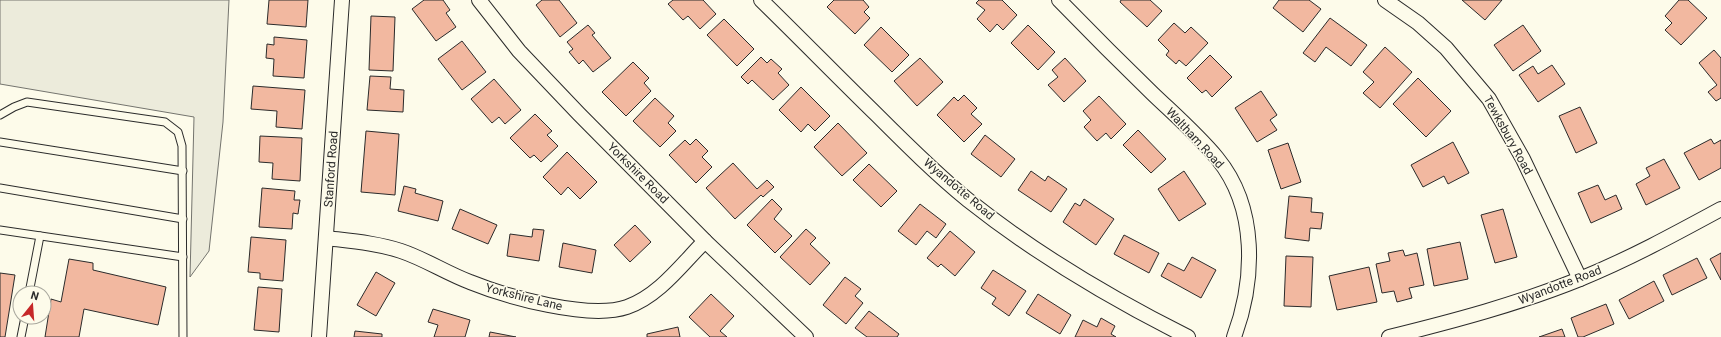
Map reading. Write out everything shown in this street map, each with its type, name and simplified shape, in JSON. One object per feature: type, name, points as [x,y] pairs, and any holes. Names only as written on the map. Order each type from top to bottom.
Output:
[{"type":"street","name":"Stanford Road","points":[[319,337],[342,0]]},
{"type":"street","name":"Yorkshire Road","points":[[479,0],[519,51],[579,114],[705,241],[782,316],[806,337]]},
{"type":"street","name":"Wyandotte Road","points":[[761,0],[906,144],[967,199],[1024,242],[1085,282],[1141,314],[1188,337]]},
{"type":"street","name":"Waltham Road","points":[[1059,0],[1113,56],[1199,138],[1218,159],[1226,171],[1241,202],[1248,237],[1249,264],[1246,291],[1234,337]]},
{"type":"street","name":"Tewksbury Road","points":[[1385,0],[1418,23],[1446,48],[1489,99],[1523,159],[1580,279]]},
{"type":"street","name":"Wyandotte Road","points":[[1389,337],[1504,307],[1580,279],[1653,246],[1721,209]]},
{"type":"street","name":"Yorkshire Lane","points":[[326,238],[369,243],[399,250],[469,282],[511,296],[567,308],[585,310],[611,310],[627,307],[652,293],[705,241]]},
{"type":"lane","points":[[0,115],[27,102],[165,122],[178,132],[182,146],[183,171],[183,337]]},
{"type":"lane","points":[[0,142],[183,171]]},
{"type":"lane","points":[[0,188],[183,219]]},
{"type":"lane","points":[[0,230],[183,258]]},
{"type":"lane","points":[[31,285],[40,236]]},
{"type":"lane","points":[[22,337],[24,325]]},
{"type":"shaded area","points":[[0,0],[229,0],[223,122],[209,251],[190,277],[194,117],[0,84]]},
{"type":"building","points":[[269,0],[308,0],[306,27],[267,24]]},
{"type":"building","points":[[424,0],[443,0],[450,10],[446,13],[456,27],[436,41],[412,9]]},
{"type":"building","points":[[542,0],[559,0],[577,23],[560,37],[536,5]]},
{"type":"building","points":[[673,0],[703,0],[716,14],[700,29],[688,16],[683,20],[668,4]]},
{"type":"building","points":[[834,0],[863,0],[869,7],[864,12],[870,18],[855,34],[827,7]]},
{"type":"building","points":[[979,0],[1002,0],[1017,15],[1003,30],[997,24],[990,32],[977,19],[985,10],[976,3]]},
{"type":"building","points":[[1121,0],[1150,0],[1162,11],[1147,27],[1120,2]]},
{"type":"building","points":[[1279,0],[1309,0],[1321,9],[1303,32],[1273,8]]},
{"type":"building","points":[[1462,0],[1502,0],[1485,20]]},
{"type":"building","points":[[1679,0],[1688,0],[1707,18],[1681,45],[1665,30],[1672,23],[1665,16]]},
{"type":"building","points":[[371,16],[395,17],[393,71],[369,70]]},
{"type":"building","points":[[1330,18],[1367,45],[1351,66],[1326,47],[1315,62],[1303,53]]},
{"type":"building","points":[[724,19],[754,49],[737,66],[707,35]]},
{"type":"building","points":[[1174,23],[1185,33],[1191,27],[1208,43],[1186,66],[1179,60],[1176,64],[1166,55],[1169,51],[1158,40]]},
{"type":"building","points":[[588,25],[595,33],[592,35],[611,58],[593,72],[583,60],[579,64],[569,52],[573,49],[567,42]]},
{"type":"building","points":[[1028,25],[1055,52],[1038,70],[1011,43]]},
{"type":"building","points":[[1523,25],[1541,51],[1513,71],[1494,45]]},
{"type":"building","points":[[881,27],[909,55],[892,72],[864,45]]},
{"type":"building","points":[[274,37],[307,40],[304,78],[273,76],[274,59],[266,58],[267,44],[274,45]]},
{"type":"building","points":[[462,41],[486,72],[462,90],[438,59]]},
{"type":"building","points":[[1385,47],[1412,72],[1380,108],[1363,93],[1374,82],[1363,72]]},
{"type":"building","points":[[1714,50],[1721,58],[1721,98],[1716,101],[1708,92],[1717,85],[1699,63]]},
{"type":"building","points":[[1210,55],[1232,77],[1212,97],[1206,90],[1202,93],[1187,78]]},
{"type":"building","points":[[761,57],[767,63],[771,59],[782,69],[778,73],[789,85],[773,100],[752,80],[748,84],[741,77]]},
{"type":"building","points":[[920,58],[943,82],[917,106],[894,81]]},
{"type":"building","points":[[1065,58],[1086,81],[1064,102],[1048,85],[1058,77],[1052,70]]},
{"type":"building","points":[[633,62],[649,78],[644,83],[651,91],[626,116],[602,92]]},
{"type":"building","points":[[1552,65],[1565,84],[1538,102],[1519,75],[1533,66],[1538,74]]},
{"type":"building","points":[[370,76],[391,77],[390,89],[404,90],[403,112],[367,110]]},
{"type":"building","points":[[1418,78],[1451,111],[1426,137],[1393,104]]},
{"type":"building","points":[[494,79],[521,110],[505,124],[499,117],[492,123],[471,99]]},
{"type":"building","points":[[253,86],[305,90],[302,129],[276,127],[277,111],[251,109]]},
{"type":"building","points":[[801,87],[830,116],[815,131],[808,124],[801,132],[779,110]]},
{"type":"building","points":[[1261,91],[1277,115],[1270,120],[1277,130],[1257,142],[1235,108]]},
{"type":"building","points":[[964,95],[977,108],[971,114],[982,124],[964,142],[937,115],[954,97],[958,101]]},
{"type":"building","points":[[1099,96],[1126,124],[1111,139],[1106,133],[1097,141],[1084,127],[1091,120],[1083,111]]},
{"type":"building","points":[[655,98],[674,116],[668,123],[676,131],[660,147],[633,121]]},
{"type":"building","points":[[1580,107],[1597,143],[1576,153],[1559,116]]},
{"type":"building","points":[[535,114],[552,131],[547,135],[558,146],[541,162],[534,155],[530,158],[510,138]]},
{"type":"building","points":[[838,123],[867,153],[842,176],[814,147]]},
{"type":"building","points":[[1138,130],[1166,159],[1151,173],[1123,145]]},
{"type":"building","points":[[366,131],[399,134],[395,195],[361,192]]},
{"type":"building","points":[[985,135],[1015,159],[1001,177],[971,154]]},
{"type":"building","points":[[260,136],[302,138],[300,181],[272,179],[273,163],[259,162]]},
{"type":"building","points":[[696,139],[708,151],[702,157],[712,167],[696,183],[669,155],[685,140],[690,145]]},
{"type":"building","points":[[1711,139],[1714,144],[1721,140],[1721,168],[1699,180],[1684,153]]},
{"type":"building","points":[[1453,142],[1469,173],[1448,184],[1444,176],[1423,187],[1411,165]]},
{"type":"building","points":[[1288,143],[1301,182],[1281,189],[1268,150]]},
{"type":"building","points":[[567,152],[597,182],[580,199],[568,187],[561,195],[543,177]]},
{"type":"building","points":[[1664,159],[1680,188],[1646,205],[1636,184],[1650,176],[1646,168]]},
{"type":"building","points":[[733,163],[757,189],[767,180],[774,187],[763,197],[761,195],[735,219],[706,188]]},
{"type":"building","points":[[869,164],[897,191],[881,207],[853,180]]},
{"type":"building","points":[[1031,171],[1045,181],[1048,176],[1067,189],[1051,212],[1018,190]]},
{"type":"building","points":[[1184,171],[1206,204],[1179,221],[1158,189]]},
{"type":"building","points":[[1598,185],[1605,200],[1616,195],[1622,209],[1591,223],[1578,193]]},
{"type":"building","points":[[404,186],[416,189],[415,193],[443,201],[438,221],[398,211]]},
{"type":"building","points":[[262,188],[295,191],[294,200],[300,200],[298,214],[293,213],[292,229],[259,227]]},
{"type":"building","points":[[1289,196],[1312,198],[1311,212],[1323,213],[1321,229],[1310,228],[1309,241],[1285,238]]},
{"type":"building","points":[[772,199],[782,209],[774,219],[792,236],[775,253],[747,225]]},
{"type":"building","points":[[1084,199],[1114,219],[1096,245],[1063,222],[1075,203],[1080,206]]},
{"type":"building","points":[[920,204],[946,224],[936,238],[927,231],[916,245],[898,231]]},
{"type":"building","points":[[460,209],[497,225],[488,244],[452,229]]},
{"type":"building","points":[[1503,209],[1517,257],[1495,263],[1481,215]]},
{"type":"building","points":[[635,225],[651,242],[630,262],[614,245]]},
{"type":"building","points":[[533,229],[544,230],[539,261],[507,256],[510,234],[532,237]]},
{"type":"building","points":[[806,229],[816,238],[810,244],[830,263],[810,285],[780,257]]},
{"type":"building","points":[[950,231],[975,252],[955,276],[941,264],[938,267],[927,258]]},
{"type":"building","points":[[1124,235],[1159,253],[1149,273],[1114,254]]},
{"type":"building","points":[[251,237],[286,240],[283,281],[260,279],[260,273],[248,272]]},
{"type":"building","points":[[1460,242],[1468,279],[1434,286],[1427,249]]},
{"type":"building","points":[[563,243],[596,250],[592,273],[559,267]]},
{"type":"building","points":[[1403,250],[1405,256],[1417,253],[1424,285],[1409,288],[1412,298],[1397,302],[1394,291],[1382,293],[1376,264],[1390,261],[1388,253]]},
{"type":"building","points":[[1721,253],[1721,280],[1710,259]]},
{"type":"building","points":[[1286,256],[1313,257],[1311,307],[1284,306]]},
{"type":"building","points":[[1192,257],[1216,270],[1201,298],[1161,276],[1168,263],[1184,271]]},
{"type":"building","points":[[1697,258],[1707,278],[1672,295],[1663,275]]},
{"type":"building","points":[[69,259],[93,263],[93,270],[166,287],[158,325],[84,309],[79,337],[45,337],[47,325],[52,325],[52,299],[61,302]]},
{"type":"building","points":[[1369,267],[1377,302],[1337,310],[1329,276]]},
{"type":"building","points":[[993,270],[1026,291],[1009,316],[992,304],[996,298],[981,288]]},
{"type":"building","points":[[376,272],[395,283],[376,316],[357,305]]},
{"type":"building","points":[[0,273],[15,275],[13,285],[12,285],[5,337],[0,337]]},
{"type":"building","points":[[845,277],[861,289],[855,296],[863,303],[846,324],[823,305]]},
{"type":"building","points":[[1654,281],[1664,301],[1629,319],[1619,300]]},
{"type":"building","points":[[258,287],[282,289],[279,332],[254,330]]},
{"type":"building","points":[[711,294],[734,316],[720,331],[727,337],[710,337],[689,317]]},
{"type":"building","points":[[1038,294],[1071,315],[1060,334],[1026,313]]},
{"type":"building","points":[[1606,304],[1614,324],[1583,337],[1578,337],[1571,318]]},
{"type":"building","points":[[433,309],[470,320],[465,337],[434,337],[438,325],[428,322]]},
{"type":"building","points":[[869,311],[899,334],[897,337],[867,337],[855,328]]},
{"type":"building","points":[[1101,318],[1115,326],[1111,334],[1116,337],[1075,337],[1083,320],[1097,327]]},
{"type":"building","points":[[678,327],[680,337],[647,337],[647,334]]},
{"type":"building","points":[[1562,329],[1565,337],[1539,337]]},
{"type":"building","points":[[355,331],[382,334],[382,337],[354,337]]},
{"type":"building","points":[[490,332],[516,337],[489,337]]}]
